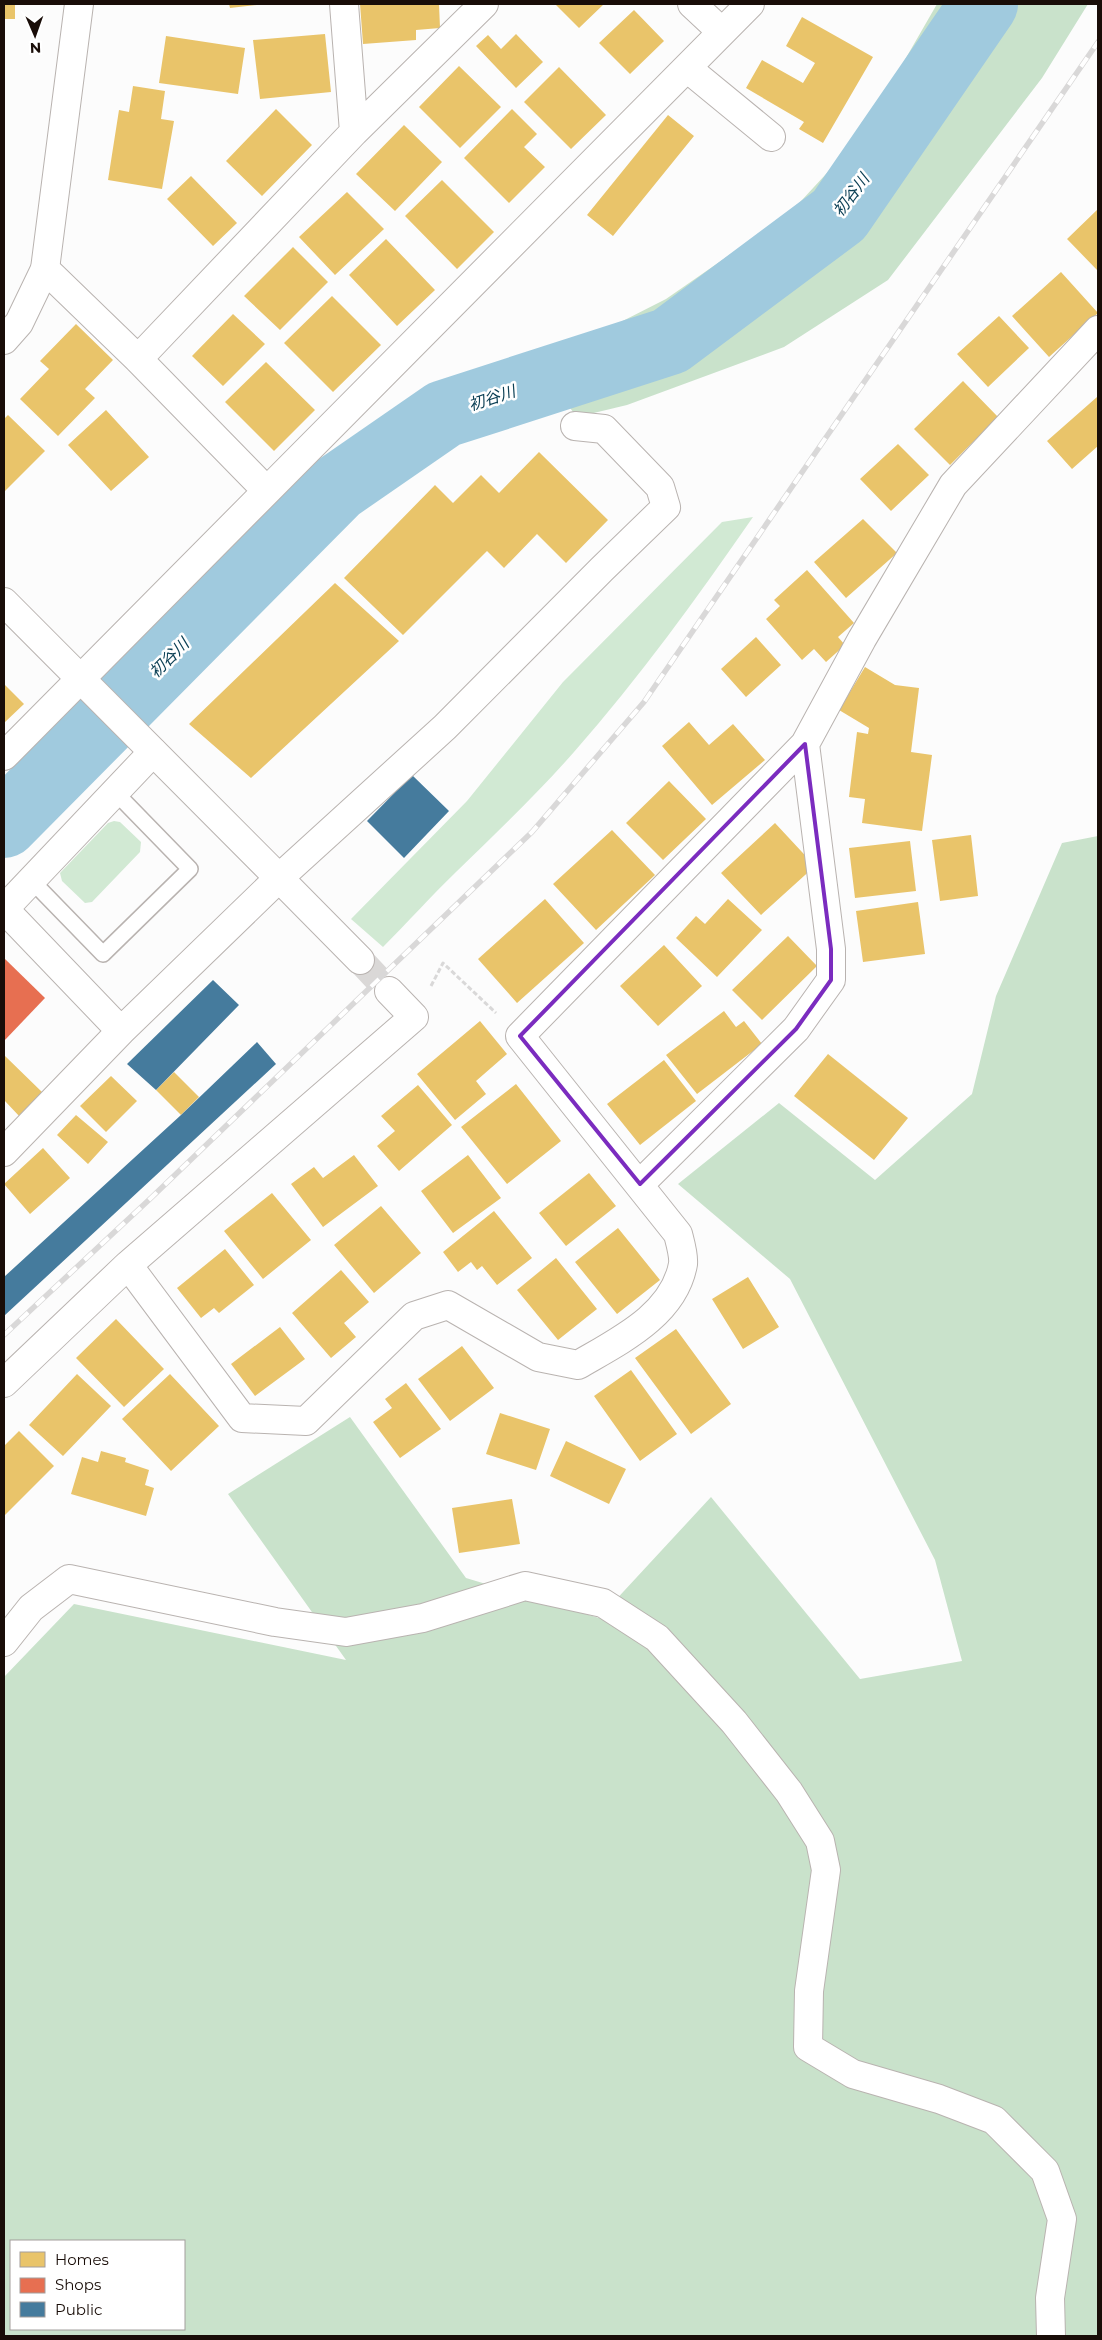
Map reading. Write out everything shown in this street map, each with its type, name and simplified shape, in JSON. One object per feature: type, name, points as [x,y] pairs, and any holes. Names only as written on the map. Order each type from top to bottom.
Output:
[{"type":"street","points":[[4,340],[19,323],[45,269],[79,4]]},
{"type":"street","points":[[344,4],[354,132]]},
{"type":"street","points":[[138,359],[354,132],[484,4]]},
{"type":"street","points":[[692,4],[722,32]]},
{"type":"street","points":[[4,756],[102,654],[750,4]]},
{"type":"street","points":[[687,68],[771,137]]},
{"type":"street","points":[[45,269],[138,359],[266,490]]},
{"type":"street","points":[[128,1266],[242,1418],[306,1421],[414,1316],[448,1305],[538,1357],[578,1365],[630,1335],[668,1300],[683,1263],[678,1234],[520,1036],[805,744],[862,639],[953,485],[1098,330]]},
{"type":"street","points":[[4,1152],[121,1031],[279,878],[445,727],[666,507],[660,487],[604,429],[575,426]]},
{"type":"street","points":[[4,602],[360,960]]},
{"type":"street","points":[[640,1184],[796,1029],[831,980],[831,949],[805,744]]},
{"type":"street","points":[[121,1031],[4,909],[153,752]]},
{"type":"street","points":[[4,1383],[128,1266],[414,1017],[389,991]]},
{"type":"street","points":[[4,1642],[31,1608],[69,1579],[274,1622],[346,1632],[424,1618],[525,1586],[603,1603],[656,1638],[734,1722],[789,1792],[820,1841],[826,1870],[809,1991],[808,2046],[853,2074],[939,2098],[994,2120],[1045,2171],[1062,2219],[1050,2298],[1051,2336]]},
{"type":"lane","points":[[31,880],[103,954],[190,869],[115,792]]},
{"type":"path","points":[[414,1017],[443,963],[520,1036]]},
{"type":"highlighted area","points":[[805,744],[831,949],[831,980],[796,1029],[640,1184],[520,1036]]},
{"type":"green space","points":[[937,4],[1088,4],[1042,78],[888,280],[784,347],[627,405],[577,417],[531,357],[595,335],[666,299],[790,213],[861,136]]},
{"type":"green space","points":[[753,517],[667,637],[574,752],[383,947],[351,919],[467,801],[563,682],[722,522]]},
{"type":"green space","points":[[120,822],[141,842],[140,852],[92,902],[85,903],[62,881],[60,873],[108,823]]},
{"type":"green space","points":[[1098,836],[1098,2336],[4,2336],[4,1677],[74,1604],[346,1660],[228,1494],[350,1417],[466,1578],[599,1618],[711,1497],[860,1679],[962,1661],[935,1560],[790,1279],[678,1184],[779,1103],[875,1180],[972,1094],[996,996],[1062,843]]},
{"type":"building: Homes","points":[[4,4],[15,4],[15,19],[4,19]]},
{"type":"building: Homes","points":[[229,4],[257,4],[257,5],[230,8]]},
{"type":"building: Homes","points":[[360,4],[439,4],[440,28],[416,30],[416,40],[363,44]]},
{"type":"building: Homes","points":[[555,4],[604,4],[579,28]]},
{"type":"building: Homes","points":[[634,10],[664,41],[630,74],[599,43]]},
{"type":"building: Homes","points":[[802,17],[873,57],[823,143],[799,129],[804,122],[746,88],[762,60],[803,83],[815,63],[786,46]]},
{"type":"building: Homes","points":[[325,34],[331,92],[260,99],[253,40]]},
{"type":"building: Homes","points":[[516,34],[543,62],[516,88],[476,46],[488,35],[501,49]]},
{"type":"building: Homes","points":[[166,36],[245,48],[238,94],[159,83]]},
{"type":"building: Homes","points":[[459,66],[501,107],[460,148],[419,107]]},
{"type":"building: Homes","points":[[559,67],[606,115],[571,149],[524,102]]},
{"type":"building: Homes","points":[[133,86],[165,91],[161,119],[174,121],[162,189],[108,180],[119,110],[129,112]]},
{"type":"building: Homes","points":[[276,109],[312,145],[262,196],[226,161]]},
{"type":"building: Homes","points":[[512,109],[537,134],[524,147],[545,167],[509,203],[464,158]]},
{"type":"building: Homes","points":[[668,115],[694,136],[613,236],[587,215]]},
{"type":"building: Homes","points":[[404,125],[442,162],[395,211],[356,174]]},
{"type":"building: Homes","points":[[191,176],[237,223],[213,246],[167,199]]},
{"type":"building: Homes","points":[[442,180],[494,232],[457,269],[405,216]]},
{"type":"building: Homes","points":[[347,192],[384,229],[335,275],[299,237]]},
{"type":"building: Homes","points":[[1098,209],[1098,271],[1067,239]]},
{"type":"building: Homes","points":[[386,239],[435,290],[397,326],[349,275]]},
{"type":"building: Homes","points":[[293,247],[328,282],[280,330],[244,296]]},
{"type":"building: Homes","points":[[1061,272],[1098,313],[1049,357],[1012,316]]},
{"type":"building: Homes","points":[[332,296],[381,345],[333,392],[284,343]]},
{"type":"building: Homes","points":[[233,314],[265,344],[223,386],[192,356]]},
{"type":"building: Homes","points":[[999,316],[1029,348],[988,387],[957,354]]},
{"type":"building: Homes","points":[[76,324],[113,360],[85,389],[95,398],[58,436],[20,399],[49,369],[40,361]]},
{"type":"building: Homes","points":[[266,362],[315,410],[274,451],[225,402]]},
{"type":"building: Homes","points":[[963,381],[998,417],[950,465],[914,429]]},
{"type":"building: Homes","points":[[1097,397],[1098,446],[1072,469],[1047,441]]},
{"type":"building: Homes","points":[[106,410],[149,457],[111,491],[68,445]]},
{"type":"building: Homes","points":[[8,415],[45,451],[4,492],[4,419]]},
{"type":"building: Homes","points":[[898,444],[929,475],[891,511],[860,479]]},
{"type":"building: Homes","points":[[539,452],[608,520],[566,563],[537,534],[504,568],[487,551],[403,635],[344,578],[435,485],[453,503],[481,475],[499,493]]},
{"type":"building: Homes","points":[[863,519],[897,553],[846,598],[814,562]]},
{"type":"building: Homes","points":[[807,570],[854,623],[838,637],[845,645],[826,662],[814,649],[802,660],[766,619],[780,606],[774,600]]},
{"type":"building: Homes","points":[[335,583],[399,641],[251,778],[189,724]]},
{"type":"building: Homes","points":[[756,637],[781,665],[746,697],[721,669]]},
{"type":"building: Homes","points":[[865,667],[895,685],[919,688],[911,752],[932,755],[922,831],[862,823],[865,799],[849,797],[857,732],[868,734],[869,728],[839,710]]},
{"type":"building: Homes","points":[[4,686],[24,704],[4,723]]},
{"type":"building: Homes","points":[[689,722],[709,745],[733,724],[765,760],[712,805],[662,746]]},
{"type":"building: Homes","points":[[669,781],[706,819],[663,860],[626,823]]},
{"type":"building: Homes","points":[[775,823],[815,866],[761,915],[721,873]]},
{"type":"building: Homes","points":[[612,830],[655,875],[596,930],[553,884]]},
{"type":"building: Homes","points":[[971,835],[978,896],[940,901],[932,840]]},
{"type":"building: Homes","points":[[910,841],[916,891],[855,898],[849,848]]},
{"type":"building: Homes","points":[[545,899],[584,943],[517,1003],[478,959]]},
{"type":"building: Homes","points":[[728,899],[762,930],[717,977],[676,938],[696,916],[705,924]]},
{"type":"building: Homes","points":[[918,902],[925,954],[863,962],[856,911]]},
{"type":"building: Homes","points":[[788,936],[817,966],[762,1020],[732,990]]},
{"type":"building: Homes","points":[[664,945],[702,986],[658,1026],[620,986]]},
{"type":"building: Homes","points":[[724,1011],[736,1027],[744,1021],[762,1044],[697,1094],[666,1055]]},
{"type":"building: Homes","points":[[480,1021],[507,1054],[476,1081],[486,1094],[455,1120],[417,1074]]},
{"type":"building: Homes","points":[[828,1054],[908,1118],[874,1160],[794,1096]]},
{"type":"building: Homes","points":[[4,1055],[43,1093],[20,1117],[4,1100]]},
{"type":"building: Homes","points":[[664,1060],[696,1101],[640,1145],[607,1104]]},
{"type":"building: Homes","points":[[174,1072],[199,1097],[181,1115],[156,1090]]},
{"type":"building: Homes","points":[[111,1076],[137,1101],[106,1132],[80,1106]]},
{"type":"building: Homes","points":[[516,1084],[561,1141],[507,1184],[461,1127]]},
{"type":"building: Homes","points":[[418,1085],[452,1125],[399,1171],[377,1146],[395,1131],[381,1116]]},
{"type":"building: Homes","points":[[76,1115],[108,1142],[88,1164],[57,1135]]},
{"type":"building: Homes","points":[[43,1148],[70,1178],[30,1214],[4,1184]]},
{"type":"building: Homes","points":[[354,1155],[378,1186],[323,1227],[291,1184],[314,1167],[323,1178]]},
{"type":"building: Homes","points":[[468,1155],[501,1198],[453,1233],[421,1191]]},
{"type":"building: Homes","points":[[589,1173],[616,1206],[566,1246],[539,1213]]},
{"type":"building: Homes","points":[[272,1193],[311,1240],[263,1279],[224,1231]]},
{"type":"building: Homes","points":[[381,1206],[421,1253],[374,1293],[334,1245]]},
{"type":"building: Homes","points":[[494,1211],[532,1258],[497,1285],[482,1266],[477,1270],[471,1262],[458,1272],[443,1252]]},
{"type":"building: Homes","points":[[618,1228],[660,1280],[617,1314],[575,1262]]},
{"type":"building: Homes","points":[[225,1249],[254,1285],[219,1313],[214,1308],[201,1318],[177,1288]]},
{"type":"building: Homes","points":[[556,1258],[597,1309],[558,1340],[517,1290]]},
{"type":"building: Homes","points":[[341,1270],[369,1302],[344,1323],[356,1337],[331,1358],[292,1313]]},
{"type":"building: Homes","points":[[748,1277],[779,1327],[743,1349],[712,1299]]},
{"type":"building: Homes","points":[[116,1319],[164,1369],[124,1407],[76,1358]]},
{"type":"building: Homes","points":[[280,1327],[305,1359],[255,1396],[231,1364]]},
{"type":"building: Homes","points":[[676,1329],[731,1404],[691,1434],[635,1358]]},
{"type":"building: Homes","points":[[462,1346],[494,1388],[450,1421],[418,1379]]},
{"type":"building: Homes","points":[[631,1370],[677,1434],[640,1461],[594,1396]]},
{"type":"building: Homes","points":[[77,1374],[111,1406],[63,1456],[29,1425]]},
{"type":"building: Homes","points":[[170,1374],[219,1426],[171,1471],[122,1419]]},
{"type":"building: Homes","points":[[406,1383],[441,1429],[400,1458],[373,1422],[392,1408],[385,1399]]},
{"type":"building: Homes","points":[[500,1413],[550,1429],[536,1470],[486,1454]]},
{"type":"building: Homes","points":[[19,1431],[54,1466],[4,1516],[4,1446]]},
{"type":"building: Homes","points":[[566,1441],[626,1469],[609,1504],[550,1476]]},
{"type":"building: Homes","points":[[101,1451],[126,1458],[125,1462],[149,1470],[145,1485],[154,1488],[146,1516],[71,1494],[82,1457],[98,1462]]},
{"type":"building: Homes","points":[[512,1499],[520,1544],[459,1553],[452,1508]]},
{"type":"building: Shops","points":[[4,958],[45,998],[4,1041]]},
{"type":"building: Public","points":[[412,775],[449,811],[404,858],[367,821]]},
{"type":"building: Public","points":[[213,980],[239,1005],[156,1090],[127,1064]]},
{"type":"building: Public","points":[[257,1042],[276,1064],[4,1316],[4,1277],[181,1115]]},
{"type":"waterway","name":"初谷川","points":[[4,824],[337,488],[444,414],[670,341],[839,215],[984,4]]},
{"type":"tunnel","points":[[360,960],[389,991]]},
{"type":"railway","points":[[4,1335],[152,1197],[532,832],[644,702],[1098,42]]}]
